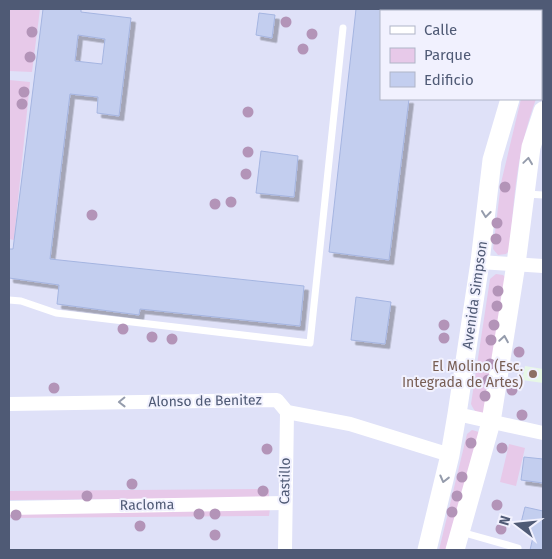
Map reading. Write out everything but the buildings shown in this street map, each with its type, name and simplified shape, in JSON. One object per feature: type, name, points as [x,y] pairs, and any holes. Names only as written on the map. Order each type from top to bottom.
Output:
[{"type":"main road","name":"Avenida Simpson","points":[[427,550],[450,455],[457,414],[480,262],[492,160],[510,100]]},
{"type":"main road","points":[[455,550],[491,422],[516,264],[530,147],[543,111]]},
{"type":"street","points":[[480,262],[543,266]]},
{"type":"street","name":"Alonso de Benitez","points":[[10,407],[277,400],[287,412],[350,424],[450,455]]},
{"type":"street","name":"Castillo","points":[[285,550],[287,412]]},
{"type":"street","points":[[457,414],[543,433]]},
{"type":"street","name":"Racloma","points":[[9,508],[285,502]]},
{"type":"lane","points":[[9,300],[21,301],[56,313],[310,343],[343,28]]},
{"type":"lane","points":[[524,193],[543,195]]},
{"type":"lane","points":[[461,532],[518,548]]},
{"type":"shaded area","points":[[9,9],[543,9],[543,550],[9,550]]},
{"type":"shaded area","name":"El Molino (Esc. Integrada de Artes)","points":[[525,366],[543,369],[543,383],[522,380]]},
{"type":"green space","points":[[9,9],[40,9],[32,72],[9,71]]},
{"type":"green space","points":[[9,80],[30,82],[14,240],[9,239]]},
{"type":"green space","points":[[521,100],[536,100],[520,155],[510,250],[506,254],[498,255],[493,249],[501,183]]},
{"type":"green space","points":[[496,274],[503,275],[508,280],[487,413],[481,413],[475,411],[471,404],[490,279]]},
{"type":"green space","points":[[472,430],[479,432],[448,550],[439,550],[467,434]]},
{"type":"green space","points":[[509,444],[525,448],[516,486],[500,482]]},
{"type":"green space","points":[[269,489],[269,498],[9,500],[9,491]]},
{"type":"green space","points":[[270,508],[269,516],[9,518],[9,510]]},
{"type":"place","name":"El Molino (Esc. Integrada de Artes)","points":[[533,374]]}]
